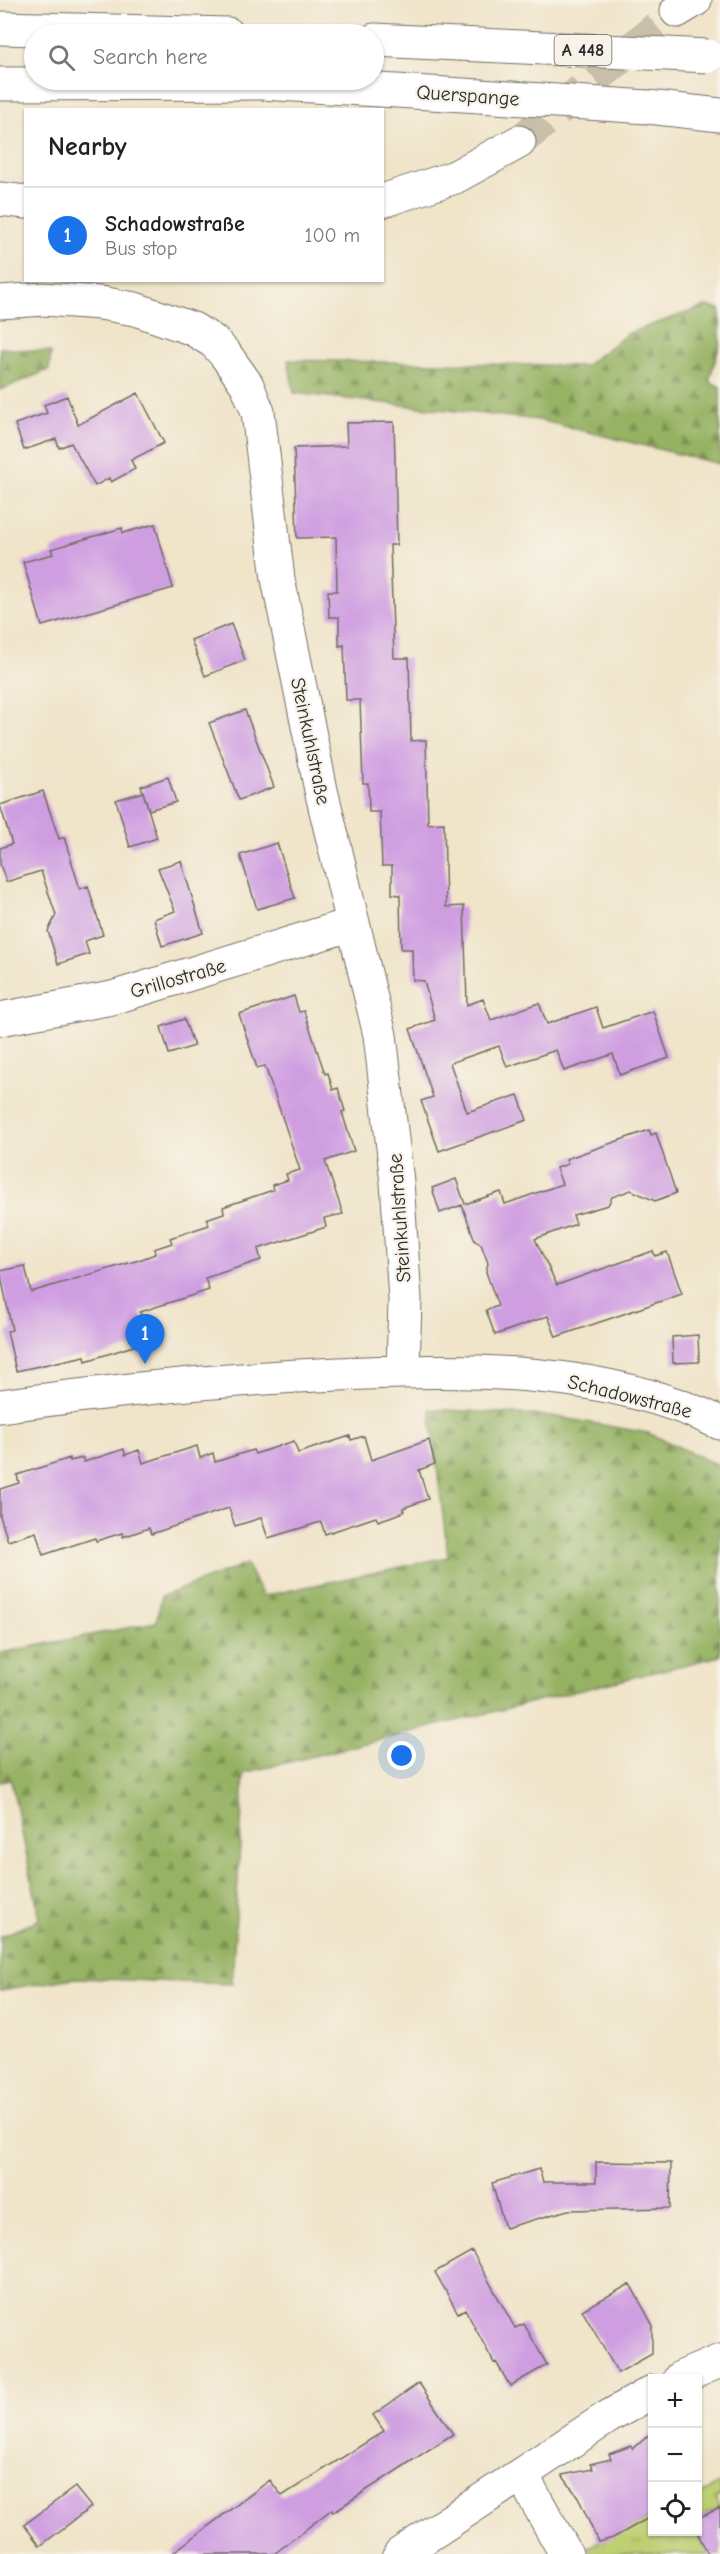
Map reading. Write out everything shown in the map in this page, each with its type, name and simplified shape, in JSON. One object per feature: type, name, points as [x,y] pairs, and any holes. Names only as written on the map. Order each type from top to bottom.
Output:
[{"type":"main road","points":[[0,28],[24,29]]},
{"type":"main road","name":"A 448","points":[[384,40],[714,57]]},
{"type":"main road","name":"Querspange","points":[[0,84],[24,84]]},
{"type":"main road","name":"Querspange","points":[[379,90],[648,107],[720,115]]},
{"type":"main road","points":[[384,200],[455,177],[519,142]]},
{"type":"main road","points":[[0,199],[24,202]]},
{"type":"main road","name":"Steinkuhlstraße","points":[[0,302],[44,299],[100,303],[135,309],[193,329],[214,342],[247,385],[258,412],[278,579],[321,790],[380,1035],[388,1091],[405,1299],[403,1371]]},
{"type":"main road","name":"Grillostraße","points":[[0,1019],[112,998],[353,924]]},
{"type":"main road","name":"Schadowstraße","points":[[0,1406],[127,1388],[206,1381],[403,1371],[539,1375],[618,1389],[686,1407],[720,1424]]},
{"type":"main road","points":[[691,2374],[720,2361]]},
{"type":"main road","points":[[400,2554],[608,2417],[648,2394]]},
{"type":"main road","points":[[522,2475],[566,2554]]},
{"type":"green space","points":[[706,306],[720,309],[720,344],[709,381],[720,387],[720,464],[539,420],[294,393],[288,360],[584,366],[629,333]]},
{"type":"green space","points":[[0,348],[51,352],[49,370],[0,390]]},
{"type":"green space","points":[[430,1409],[552,1416],[648,1433],[720,1466],[720,1656],[244,1773],[232,1984],[74,1978],[0,1990],[0,1937],[40,1919],[11,1780],[0,1782],[0,1653],[156,1622],[162,1596],[246,1564],[263,1596],[448,1557]]},
{"type":"green space","points":[[720,2484],[720,2495],[715,2498],[720,2508],[702,2516],[702,2493]]},
{"type":"green space","points":[[648,2519],[648,2536],[699,2536],[706,2549],[720,2543],[720,2554],[592,2554],[588,2546]]},
{"type":"building","points":[[138,393],[164,443],[131,460],[135,469],[111,482],[109,478],[95,486],[71,443],[59,448],[56,439],[24,450],[15,424],[47,413],[44,405],[67,396],[78,425]]},
{"type":"building","points":[[394,422],[397,545],[390,545],[394,658],[409,658],[411,741],[426,740],[428,824],[444,823],[446,907],[464,906],[467,1005],[483,999],[491,1020],[539,1003],[547,1024],[596,1007],[603,1028],[653,1011],[669,1058],[620,1075],[613,1054],[564,1071],[556,1050],[507,1067],[499,1046],[450,1063],[467,1112],[518,1095],[527,1120],[439,1151],[421,1101],[433,1097],[410,1029],[435,1020],[424,981],[413,980],[412,949],[401,949],[400,895],[392,894],[392,866],[382,866],[380,812],[369,812],[368,783],[363,783],[360,700],[346,700],[344,645],[339,646],[339,617],[329,617],[328,591],[337,591],[336,537],[297,538],[294,448],[347,446],[346,423]]},
{"type":"building","points":[[155,524],[173,588],[42,626],[23,562],[53,554],[51,549],[122,528],[123,533]]},
{"type":"building","points":[[231,624],[245,660],[205,676],[191,640]]},
{"type":"building","points":[[245,710],[274,787],[239,800],[209,723]]},
{"type":"building","points":[[168,777],[176,802],[149,810],[141,786]]},
{"type":"building","points":[[43,791],[59,839],[64,837],[80,889],[88,886],[103,935],[85,941],[89,954],[58,964],[48,931],[56,915],[41,871],[6,882],[0,864],[0,848],[12,844],[0,805]]},
{"type":"building","points":[[143,792],[157,838],[130,847],[116,800]]},
{"type":"building","points":[[277,843],[295,898],[257,909],[240,855]]},
{"type":"building","points":[[181,861],[203,933],[162,946],[154,919],[175,911],[158,868]]},
{"type":"building","points":[[294,996],[299,1012],[304,1011],[325,1074],[328,1073],[333,1090],[338,1088],[345,1111],[342,1112],[354,1151],[325,1161],[343,1214],[324,1218],[326,1227],[258,1249],[261,1260],[205,1278],[209,1290],[140,1312],[149,1341],[86,1361],[85,1356],[16,1371],[7,1331],[12,1330],[0,1271],[25,1266],[31,1292],[139,1260],[155,1254],[154,1249],[172,1243],[170,1238],[209,1225],[206,1219],[224,1213],[223,1207],[273,1190],[272,1185],[288,1180],[286,1174],[300,1170],[265,1066],[257,1068],[239,1014]]},
{"type":"building","points":[[184,1019],[194,1046],[169,1054],[161,1027]]},
{"type":"building","points":[[649,1130],[651,1135],[656,1133],[676,1193],[655,1201],[631,1190],[612,1197],[608,1205],[573,1215],[576,1224],[535,1239],[557,1285],[653,1251],[655,1256],[667,1252],[682,1294],[556,1337],[548,1316],[495,1335],[486,1310],[498,1306],[486,1272],[488,1263],[481,1244],[475,1241],[462,1205],[440,1213],[432,1188],[456,1179],[465,1204],[501,1192],[505,1204],[562,1184],[556,1168],[568,1164],[566,1159]]},
{"type":"building","points":[[698,1335],[699,1362],[673,1363],[672,1337]]},
{"type":"building","points":[[350,1436],[351,1440],[364,1436],[371,1460],[429,1440],[435,1464],[419,1470],[428,1499],[403,1508],[404,1512],[378,1521],[376,1517],[325,1534],[321,1522],[268,1538],[261,1518],[235,1526],[229,1508],[151,1534],[149,1528],[123,1537],[122,1533],[96,1541],[95,1538],[43,1555],[36,1532],[8,1541],[0,1516],[0,1489],[19,1483],[17,1475],[70,1458],[70,1461],[83,1458],[84,1462],[124,1449],[125,1455],[139,1450],[143,1463],[197,1446],[200,1458],[213,1453],[215,1462],[253,1450],[255,1454],[294,1441],[298,1453]]},
{"type":"building","points":[[596,2162],[671,2163],[670,2208],[568,2210],[505,2228],[492,2183],[539,2169],[543,2182],[596,2182]]},
{"type":"building","points":[[472,2251],[515,2328],[524,2324],[547,2365],[510,2386],[496,2362],[494,2363],[465,2309],[458,2313],[435,2272]]},
{"type":"building","points":[[630,2284],[652,2324],[652,2354],[618,2373],[582,2310]]},
{"type":"building","points":[[419,2383],[453,2434],[333,2512],[332,2509],[274,2554],[171,2554],[270,2480],[282,2496],[384,2431],[373,2415]]},
{"type":"building","points":[[648,2436],[648,2518],[613,2538],[598,2542],[578,2497],[562,2475],[593,2469],[590,2464],[611,2459],[609,2454],[631,2446],[633,2449]]},
{"type":"building","points":[[75,2487],[91,2507],[40,2546],[24,2525]]},
{"type":"building","points":[[720,2508],[720,2554],[708,2554],[699,2536],[702,2536],[702,2516]]},
{"type":"tunnel","points":[[519,142],[677,11]]},
{"type":"place","name":"Schadowstraße","points":[[145,1364]]}]
